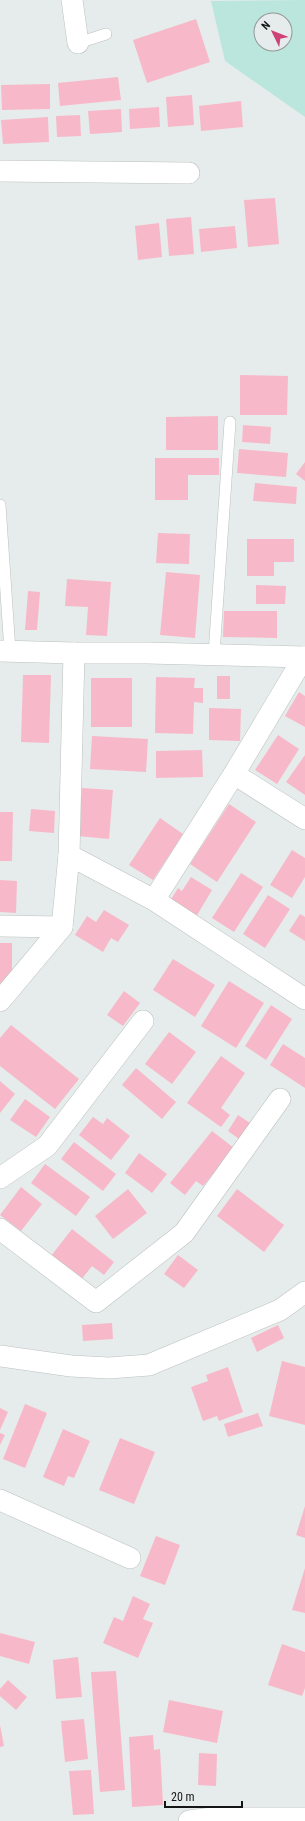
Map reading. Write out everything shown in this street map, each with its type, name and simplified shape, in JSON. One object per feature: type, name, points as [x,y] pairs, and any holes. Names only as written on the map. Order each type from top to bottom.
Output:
[{"type":"street","points":[[72,0],[78,43]]},
{"type":"street","points":[[0,171],[189,173]]},
{"type":"street","points":[[5,651],[304,657],[234,774],[154,900]]},
{"type":"street","points":[[0,1001],[62,927],[69,855],[74,653]]},
{"type":"street","points":[[234,774],[305,819]]},
{"type":"street","points":[[69,855],[154,900],[305,999]]},
{"type":"street","points":[[0,926],[62,927]]},
{"type":"street","points":[[0,1178],[47,1146],[143,1021]]},
{"type":"street","points":[[0,1229],[96,1302],[184,1232],[280,1099]]},
{"type":"street","points":[[0,1356],[71,1366],[108,1368],[149,1365],[280,1310],[305,1292]]},
{"type":"street","points":[[0,1500],[130,1558]]},
{"type":"street","points":[[189,1821],[305,1818]]},
{"type":"lane","points":[[78,43],[106,34]]},
{"type":"lane","points":[[214,654],[230,422]]},
{"type":"lane","points":[[0,505],[5,651]]},
{"type":"green space","points":[[305,0],[305,117],[225,61],[211,1]]},
{"type":"building","points":[[196,19],[210,62],[147,83],[133,40]]},
{"type":"building","points":[[118,77],[121,100],[60,106],[58,83]]},
{"type":"building","points":[[50,84],[50,109],[2,110],[1,85]]},
{"type":"building","points":[[192,95],[194,125],[168,127],[166,97]]},
{"type":"building","points":[[241,101],[243,127],[201,131],[199,106]]},
{"type":"building","points":[[159,107],[160,127],[130,129],[129,109]]},
{"type":"building","points":[[121,109],[122,132],[90,134],[88,111]]},
{"type":"building","points":[[80,115],[81,136],[57,137],[56,116]]},
{"type":"building","points":[[48,117],[49,142],[3,144],[1,120]]},
{"type":"building","points":[[275,198],[279,244],[248,247],[244,200]]},
{"type":"building","points":[[191,217],[194,254],[169,256],[166,219]]},
{"type":"building","points":[[159,223],[162,257],[138,260],[135,226]]},
{"type":"building","points":[[235,226],[237,248],[201,252],[199,229]]},
{"type":"building","points":[[240,375],[288,376],[287,415],[240,415]]},
{"type":"building","points":[[218,416],[218,450],[166,450],[166,417]]},
{"type":"building","points":[[243,425],[271,427],[270,444],[242,442]]},
{"type":"building","points":[[239,449],[288,453],[286,477],[237,473]]},
{"type":"building","points":[[155,458],[219,458],[219,475],[188,475],[188,500],[155,500]]},
{"type":"building","points":[[305,462],[305,481],[296,474]]},
{"type":"building","points":[[255,483],[297,487],[296,504],[253,501]]},
{"type":"building","points":[[158,533],[190,534],[189,564],[156,563]]},
{"type":"building","points":[[247,539],[294,539],[294,562],[274,562],[274,576],[247,576]]},
{"type":"building","points":[[166,572],[200,575],[195,638],[160,635]]},
{"type":"building","points":[[67,579],[111,582],[107,636],[86,635],[88,607],[65,606]]},
{"type":"building","points":[[256,585],[286,586],[285,604],[256,604]]},
{"type":"building","points":[[28,591],[40,592],[37,630],[25,630]]},
{"type":"building","points":[[224,611],[277,611],[277,638],[223,637]]},
{"type":"building","points":[[23,675],[51,675],[49,743],[21,742]]},
{"type":"building","points":[[217,676],[230,676],[230,699],[217,699]]},
{"type":"building","points":[[156,677],[195,678],[194,688],[203,688],[203,703],[194,702],[193,734],[155,733]]},
{"type":"building","points":[[91,678],[132,678],[132,727],[91,727]]},
{"type":"building","points":[[299,692],[305,696],[305,727],[285,716]]},
{"type":"building","points":[[209,708],[241,709],[240,741],[209,740]]},
{"type":"building","points":[[278,735],[299,749],[277,784],[255,770]]},
{"type":"building","points":[[92,736],[148,739],[146,772],[90,769]]},
{"type":"building","points":[[202,750],[203,777],[156,778],[156,751]]},
{"type":"building","points":[[305,755],[305,795],[286,782]]},
{"type":"building","points":[[82,788],[113,790],[109,839],[78,836]]},
{"type":"building","points":[[229,804],[256,822],[217,882],[190,864]]},
{"type":"building","points":[[31,809],[55,811],[54,833],[29,831]]},
{"type":"building","points":[[0,812],[13,812],[12,861],[0,861]]},
{"type":"building","points":[[160,818],[183,834],[153,880],[129,865]]},
{"type":"building","points":[[292,850],[305,858],[305,877],[292,898],[270,885]]},
{"type":"building","points":[[241,873],[263,887],[234,932],[212,918]]},
{"type":"building","points":[[191,877],[212,890],[196,917],[170,901],[178,888],[182,891]]},
{"type":"building","points":[[0,880],[17,881],[16,913],[0,912]]},
{"type":"building","points":[[268,895],[290,909],[265,948],[243,934]]},
{"type":"building","points":[[104,910],[129,925],[118,942],[111,938],[103,952],[75,935],[87,916],[96,922]]},
{"type":"building","points":[[300,914],[305,917],[305,941],[289,931]]},
{"type":"building","points":[[0,943],[12,943],[12,970],[0,984]]},
{"type":"building","points":[[173,959],[215,985],[195,1017],[153,990]]},
{"type":"building","points":[[229,981],[264,1003],[236,1048],[201,1026]]},
{"type":"building","points":[[124,991],[140,1003],[123,1026],[107,1015]]},
{"type":"building","points":[[271,1005],[292,1019],[266,1060],[245,1046]]},
{"type":"building","points":[[11,1025],[79,1079],[55,1109],[0,1066],[0,1038]]},
{"type":"building","points":[[169,1032],[196,1052],[172,1084],[145,1064]]},
{"type":"building","points":[[283,1044],[305,1058],[305,1088],[270,1065]]},
{"type":"building","points":[[221,1056],[245,1073],[221,1108],[230,1115],[221,1127],[187,1103]]},
{"type":"building","points":[[136,1068],[176,1102],[162,1119],[122,1085]]},
{"type":"building","points":[[0,1081],[15,1094],[0,1113]]},
{"type":"building","points":[[25,1099],[50,1117],[36,1137],[10,1120]]},
{"type":"building","points":[[238,1115],[250,1123],[239,1139],[228,1131]]},
{"type":"building","points":[[93,1117],[103,1124],[107,1118],[130,1136],[111,1160],[79,1135]]},
{"type":"building","points":[[212,1131],[234,1148],[203,1186],[196,1181],[185,1195],[170,1183]]},
{"type":"building","points":[[74,1142],[116,1174],[103,1191],[61,1159]]},
{"type":"building","points":[[139,1153],[167,1174],[152,1193],[125,1173]]},
{"type":"building","points":[[45,1164],[90,1197],[76,1216],[31,1183]]},
{"type":"building","points":[[21,1187],[42,1204],[21,1231],[0,1215]]},
{"type":"building","points":[[128,1189],[147,1213],[113,1239],[95,1216]]},
{"type":"building","points":[[237,1189],[284,1225],[264,1252],[217,1216]]},
{"type":"building","points":[[72,1229],[114,1262],[104,1275],[92,1266],[81,1280],[51,1256]]},
{"type":"building","points":[[178,1255],[198,1270],[184,1288],[164,1274]]},
{"type":"building","points":[[112,1323],[113,1339],[83,1341],[82,1325]]},
{"type":"building","points":[[278,1325],[284,1338],[257,1352],[251,1338]]},
{"type":"building","points":[[282,1361],[305,1367],[305,1425],[269,1416]]},
{"type":"building","points":[[228,1367],[243,1412],[219,1421],[217,1416],[203,1421],[191,1387],[208,1381],[206,1375]]},
{"type":"building","points":[[25,1404],[47,1413],[25,1468],[3,1459]]},
{"type":"building","points":[[0,1408],[8,1412],[0,1430]]},
{"type":"building","points":[[258,1413],[263,1426],[228,1437],[224,1424]]},
{"type":"building","points":[[63,1429],[90,1441],[74,1478],[68,1476],[64,1486],[43,1477]]},
{"type":"building","points":[[0,1433],[5,1435],[0,1445]]},
{"type":"building","points":[[120,1438],[155,1452],[134,1504],[99,1490]]},
{"type":"building","points":[[305,1506],[305,1538],[296,1535]]},
{"type":"building","points":[[156,1536],[180,1545],[165,1585],[140,1576]]},
{"type":"building","points":[[305,1568],[305,1613],[292,1610]]},
{"type":"building","points":[[133,1596],[150,1604],[143,1619],[153,1623],[138,1658],[103,1643],[114,1617],[123,1621]]},
{"type":"building","points":[[0,1633],[35,1642],[29,1664],[0,1656]]},
{"type":"building","points":[[282,1644],[305,1652],[305,1688],[302,1696],[268,1685]]},
{"type":"building","points":[[78,1657],[82,1697],[56,1699],[53,1660]]},
{"type":"building","points":[[116,1671],[125,1790],[100,1792],[91,1672]]},
{"type":"building","points":[[8,1680],[27,1697],[16,1710],[0,1696],[0,1689]]},
{"type":"building","points":[[169,1700],[223,1711],[217,1743],[163,1732]]},
{"type":"building","points":[[84,1719],[88,1759],[65,1762],[61,1721]]},
{"type":"building","points":[[0,1725],[4,1746],[0,1747]]},
{"type":"building","points":[[153,1735],[154,1750],[160,1749],[163,1805],[132,1807],[129,1737]]},
{"type":"building","points":[[199,1753],[217,1754],[216,1786],[198,1785]]},
{"type":"building","points":[[91,1770],[94,1814],[73,1815],[69,1771]]}]
